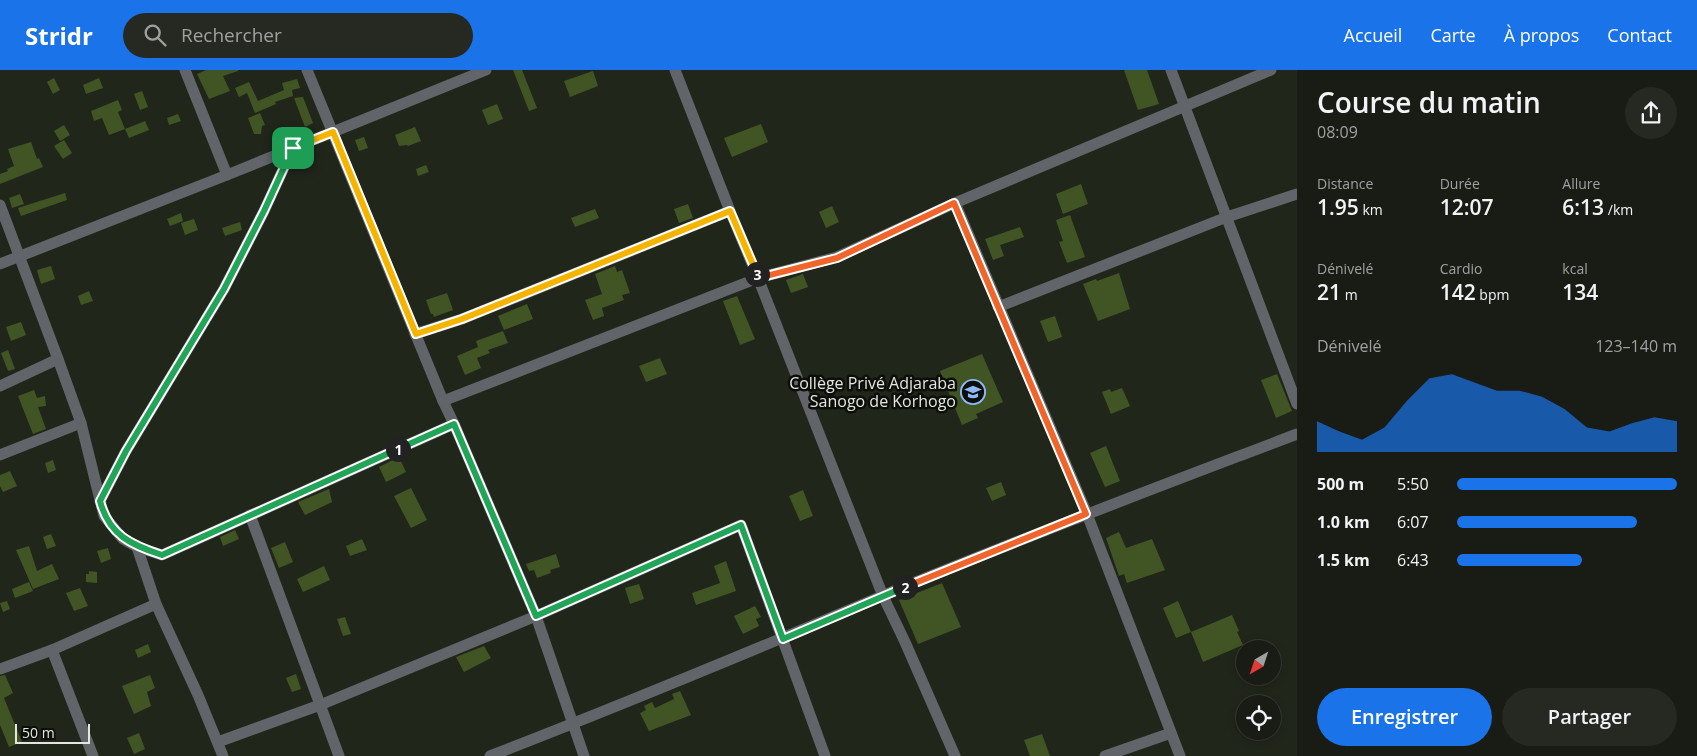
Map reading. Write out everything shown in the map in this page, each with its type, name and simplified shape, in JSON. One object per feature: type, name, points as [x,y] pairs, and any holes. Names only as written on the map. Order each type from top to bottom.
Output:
[{"type":"street","points":[[186,70],[228,176]]},
{"type":"street","points":[[307,70],[443,401],[536,616],[584,756]]},
{"type":"street","points":[[0,264],[228,176],[486,70]]},
{"type":"street","points":[[674,70],[883,596],[906,642],[955,756]]},
{"type":"street","points":[[1171,70],[1297,404]]},
{"type":"street","points":[[443,401],[758,278],[837,258],[954,203],[1271,70]]},
{"type":"street","points":[[100,501],[126,451],[224,289],[264,211],[293,148]]},
{"type":"street","points":[[998,306],[1227,217],[1297,194]]},
{"type":"street","points":[[954,203],[1086,514],[1180,756]]},
{"type":"street","points":[[0,205],[81,423],[104,516],[123,539],[136,547],[162,555],[454,424]]},
{"type":"street","points":[[416,334],[462,319],[730,211]]},
{"type":"street","points":[[0,386],[58,359]]},
{"type":"street","points":[[0,456],[81,423]]},
{"type":"street","points":[[490,756],[783,639],[883,596],[1086,514],[1297,434]]},
{"type":"street","points":[[250,515],[339,756]]},
{"type":"street","points":[[218,742],[320,705],[536,616],[741,525],[825,756]]},
{"type":"street","points":[[136,547],[156,604],[223,756]]},
{"type":"street","points":[[0,669],[52,650],[156,604]]},
{"type":"street","points":[[52,650],[93,756]]},
{"type":"street","points":[[1105,756],[1171,732]]},
{"type":"building","points":[[206,70],[238,71],[223,76],[230,91],[209,99],[197,74]]},
{"type":"building","points":[[513,70],[522,70],[537,108],[529,111]]},
{"type":"building","points":[[1124,70],[1147,70],[1159,104],[1138,110]]},
{"type":"building","points":[[593,71],[598,86],[570,97],[564,81]]},
{"type":"building","points":[[54,78],[60,90],[53,94],[47,82]]},
{"type":"building","points":[[99,78],[103,88],[86,94],[83,85]]},
{"type":"building","points":[[297,79],[300,88],[292,90],[293,96],[275,102],[276,104],[255,113],[247,93],[239,97],[235,88],[249,82],[258,101],[284,90],[282,83]]},
{"type":"building","points":[[142,91],[148,107],[140,110],[134,94]]},
{"type":"building","points":[[303,97],[313,123],[305,127],[294,98]]},
{"type":"building","points":[[118,100],[122,110],[118,112],[125,129],[109,135],[102,118],[94,121],[91,111]]},
{"type":"building","points":[[497,104],[503,119],[488,125],[482,110]]},
{"type":"building","points":[[260,113],[265,125],[262,126],[261,134],[254,134],[248,118]]},
{"type":"building","points":[[178,114],[181,121],[169,125],[167,118]]},
{"type":"building","points":[[145,121],[149,130],[129,138],[125,129]]},
{"type":"building","points":[[761,124],[768,142],[732,157],[724,138]]},
{"type":"building","points":[[64,125],[70,135],[60,141],[54,131]]},
{"type":"building","points":[[415,127],[421,141],[408,146],[399,146],[395,135]]},
{"type":"building","points":[[364,137],[368,148],[359,151],[355,140]]},
{"type":"building","points":[[64,140],[72,153],[63,159],[54,146]]},
{"type":"building","points":[[31,142],[37,159],[39,158],[43,167],[0,184],[0,174],[14,166],[8,149]]},
{"type":"building","points":[[426,165],[429,172],[418,176],[416,169]]},
{"type":"building","points":[[1081,184],[1088,204],[1063,214],[1056,194]]},
{"type":"building","points":[[65,193],[67,200],[21,216],[18,208]]},
{"type":"building","points":[[20,194],[24,204],[12,208],[9,198]]},
{"type":"building","points":[[688,204],[693,218],[679,223],[674,209]]},
{"type":"building","points":[[832,206],[839,222],[826,228],[819,212]]},
{"type":"building","points":[[595,209],[599,218],[575,227],[571,218]]},
{"type":"building","points":[[181,213],[183,221],[170,226],[167,219]]},
{"type":"building","points":[[1070,215],[1085,257],[1067,263],[1059,242],[1063,241],[1056,220]]},
{"type":"building","points":[[194,219],[198,230],[185,235],[181,223]]},
{"type":"building","points":[[240,222],[242,230],[225,236],[222,228]]},
{"type":"building","points":[[1020,227],[1024,237],[1000,245],[1004,256],[993,260],[985,239]]},
{"type":"building","points":[[51,266],[55,279],[41,284],[37,270]]},
{"type":"building","points":[[615,266],[617,272],[622,270],[630,293],[622,295],[624,300],[602,308],[604,316],[593,320],[585,300],[602,294],[595,274]]},
{"type":"building","points":[[1119,273],[1130,309],[1098,321],[1083,284]]},
{"type":"building","points":[[803,274],[808,287],[791,293],[786,280]]},
{"type":"building","points":[[89,291],[93,301],[81,305],[78,296]]},
{"type":"building","points":[[447,293],[453,310],[434,317],[426,300]]},
{"type":"building","points":[[737,296],[755,339],[740,345],[723,301]]},
{"type":"building","points":[[527,304],[533,319],[504,330],[498,316]]},
{"type":"building","points":[[1055,316],[1062,337],[1048,342],[1040,321]]},
{"type":"building","points":[[21,322],[26,335],[11,341],[6,327]]},
{"type":"building","points":[[503,331],[508,343],[488,350],[490,353],[477,358],[481,368],[465,375],[457,356],[478,347],[476,341]]},
{"type":"building","points":[[8,350],[15,369],[8,371],[1,353]]},
{"type":"building","points":[[982,354],[1003,402],[976,414],[978,418],[962,425],[940,371]]},
{"type":"building","points":[[660,358],[667,374],[646,382],[639,366]]},
{"type":"building","points":[[1277,374],[1292,411],[1276,418],[1261,380]]},
{"type":"building","points":[[1122,388],[1130,406],[1111,414],[1102,392],[1110,389],[1111,392]]},
{"type":"building","points":[[34,390],[37,398],[45,396],[46,406],[38,407],[46,429],[33,434],[18,396]]},
{"type":"building","points":[[1106,446],[1120,481],[1105,487],[1090,453]]},
{"type":"building","points":[[399,457],[406,472],[386,482],[379,467]]},
{"type":"building","points":[[53,460],[56,470],[48,473],[45,463]]},
{"type":"building","points":[[10,471],[17,486],[3,492],[0,486],[0,475]]},
{"type":"building","points":[[1001,482],[1006,495],[992,501],[986,488]]},
{"type":"building","points":[[411,488],[427,520],[411,528],[394,496]]},
{"type":"building","points":[[329,489],[332,502],[305,515],[298,502]]},
{"type":"building","points":[[803,490],[813,516],[800,521],[789,496]]},
{"type":"building","points":[[235,530],[239,539],[223,546],[220,537]]},
{"type":"building","points":[[1119,532],[1126,548],[1152,539],[1165,570],[1127,583],[1124,574],[1119,576],[1106,538]]},
{"type":"building","points":[[51,534],[56,546],[47,549],[43,537]]},
{"type":"building","points":[[362,539],[367,550],[350,556],[346,546]]},
{"type":"building","points":[[285,542],[293,562],[279,568],[271,548]]},
{"type":"building","points":[[29,546],[37,571],[52,564],[59,579],[33,589],[16,550]]},
{"type":"building","points":[[108,548],[111,559],[101,563],[97,551]]},
{"type":"building","points":[[556,554],[560,567],[550,570],[551,573],[537,578],[534,570],[529,571],[526,564]]},
{"type":"building","points":[[726,561],[736,591],[696,605],[692,593],[720,583],[714,566]]},
{"type":"building","points":[[324,566],[330,580],[303,592],[297,579]]},
{"type":"building","points":[[89,571],[97,572],[97,583],[86,582],[86,574],[89,574]]},
{"type":"building","points":[[29,582],[33,591],[15,598],[12,589]]},
{"type":"building","points":[[942,583],[961,627],[918,644],[899,600]]},
{"type":"building","points":[[639,584],[644,599],[630,604],[625,588]]},
{"type":"building","points":[[80,588],[88,606],[74,611],[66,593]]},
{"type":"building","points":[[7,601],[10,609],[3,612],[0,603]]},
{"type":"building","points":[[1178,601],[1191,632],[1176,638],[1163,608]]},
{"type":"building","points":[[755,606],[761,617],[756,619],[759,626],[743,634],[734,616]]},
{"type":"building","points":[[1232,615],[1241,640],[1236,640],[1236,648],[1203,662],[1191,632]]},
{"type":"building","points":[[345,617],[351,634],[343,636],[337,619]]},
{"type":"building","points":[[148,644],[151,652],[138,658],[135,650]]},
{"type":"building","points":[[484,646],[491,658],[464,672],[456,657]]},
{"type":"building","points":[[296,674],[301,689],[292,692],[286,678]]},
{"type":"building","points":[[5,675],[13,693],[4,698],[22,742],[9,747],[0,725],[0,676]]},
{"type":"building","points":[[150,675],[155,688],[147,692],[151,706],[134,714],[122,686]]},
{"type":"building","points":[[680,691],[691,715],[649,731],[640,713],[646,710],[644,706],[652,702],[655,708],[674,699],[672,694]]},
{"type":"building","points":[[139,733],[145,749],[134,754],[127,738]]},
{"type":"building","points":[[1042,734],[1050,756],[1030,756],[1024,740]]},
{"type":"place","name":"Collège Privé Adjaraba Sanogo de Korhogo","points":[[973,392]]},
{"type":"route","points":[[333,132],[416,334],[462,319],[730,211],[758,278],[837,258],[954,203],[1086,514],[883,596],[783,639],[741,525],[536,616],[454,424],[162,555],[136,547],[123,539],[104,516],[100,501],[126,451],[224,289],[264,211],[293,148],[333,132]]}]
